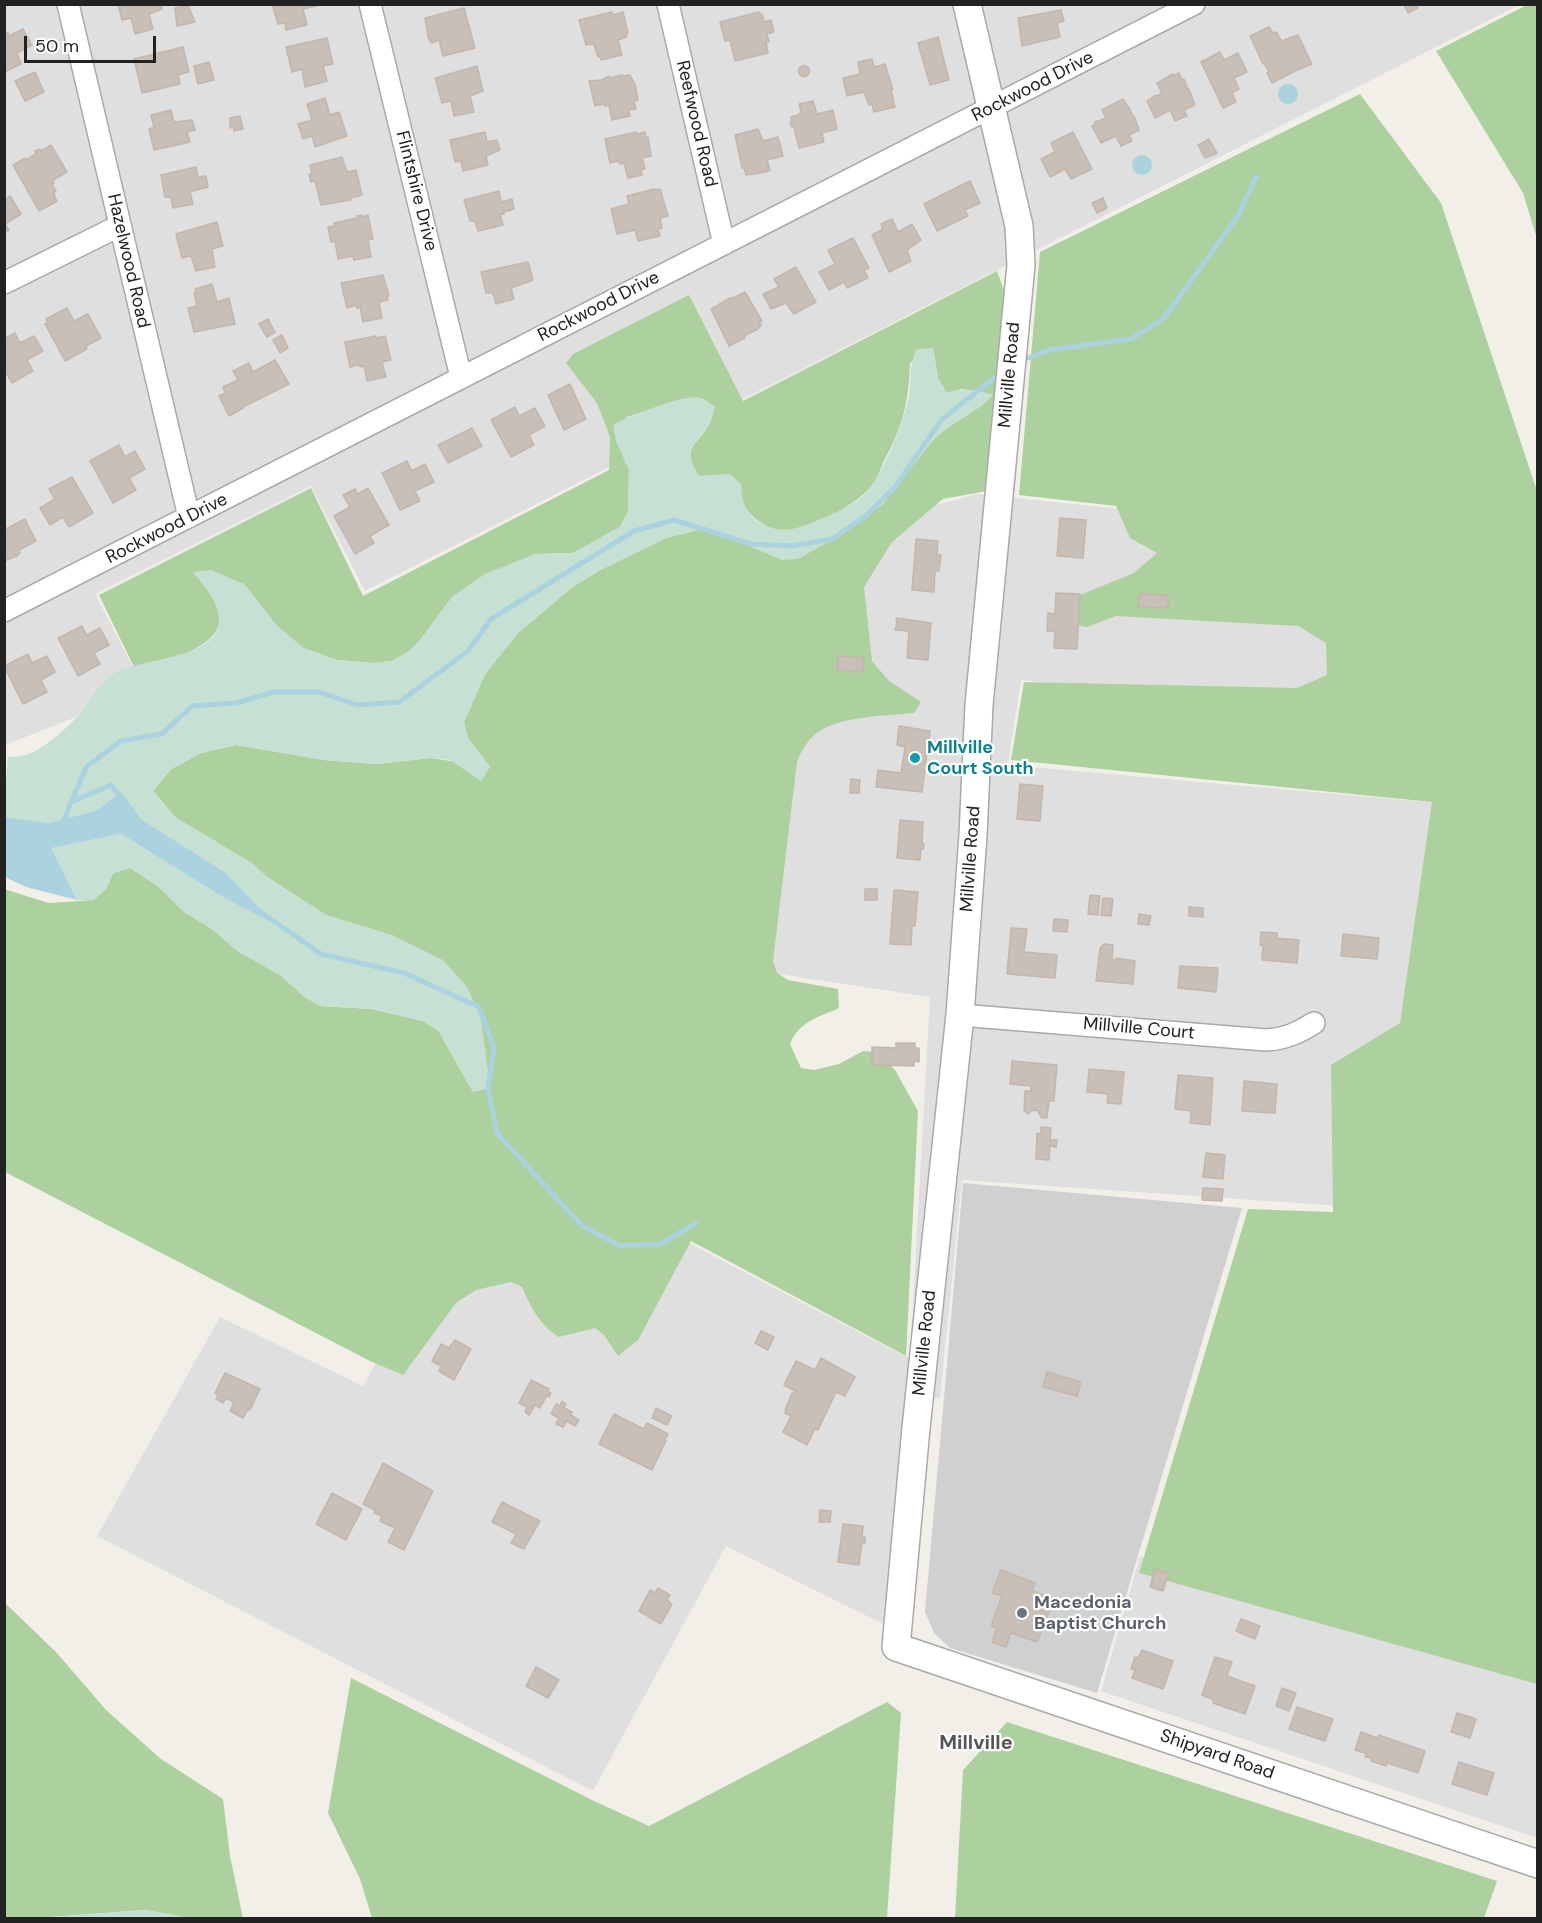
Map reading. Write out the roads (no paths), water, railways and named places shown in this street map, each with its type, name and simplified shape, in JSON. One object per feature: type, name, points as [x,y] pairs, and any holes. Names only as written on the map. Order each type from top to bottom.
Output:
[{"type":"street","name":"Hazelwood Road","points":[[68,4],[189,518]]},
{"type":"street","name":"Flintshire Drive","points":[[370,4],[461,377]]},
{"type":"street","name":"Reefwood Road","points":[[668,4],[724,244]]},
{"type":"street","name":"Millville Road","points":[[896,1647],[916,1428],[960,1015],[974,836],[979,705],[1021,265],[1019,226],[967,4]]},
{"type":"street","name":"Rockwood Drive","points":[[4,611],[1194,4]]},
{"type":"street","points":[[4,283],[119,226]]},
{"type":"street","name":"Millville Court","points":[[960,1015],[1266,1040],[1281,1040],[1314,1023]]},
{"type":"street","name":"Shipyard Road","points":[[896,1647],[1538,1864]]},
{"type":"water","points":[[1288,84],[1295,87],[1298,94],[1295,101],[1288,104],[1281,101],[1278,94],[1281,87]]},
{"type":"water","points":[[1142,155],[1149,158],[1152,165],[1149,172],[1142,175],[1135,172],[1132,165],[1135,158]]},
{"type":"water","points":[[121,791],[141,819],[226,873],[276,925],[221,896],[121,834],[51,848],[77,900],[26,887],[5,877],[5,817],[49,823],[98,810]]},
{"type":"waterway","points":[[1020,361],[1049,350],[1131,339],[1164,318],[1238,216],[1256,177]]},
{"type":"waterway","points":[[71,802],[87,766],[121,741],[162,734],[192,706],[236,703],[274,692],[319,692],[357,705],[399,702],[468,651],[491,619],[634,531],[674,520],[751,544],[792,546],[832,539],[867,515],[895,487],[942,419],[996,377]]},
{"type":"waterway","points":[[62,825],[71,802],[111,785],[121,797]]},
{"type":"waterway","points":[[262,913],[321,954],[404,973],[479,1007],[494,1047],[488,1090],[497,1133],[582,1226],[620,1246],[661,1244],[696,1223]]},
{"type":"place","name":"Millville Court South","points":[[915,758]]},
{"type":"place","name":"Macedonia Baptist Church","points":[[1022,1613]]},
{"type":"district","name":"Millville","points":[[976,1744]]}]
